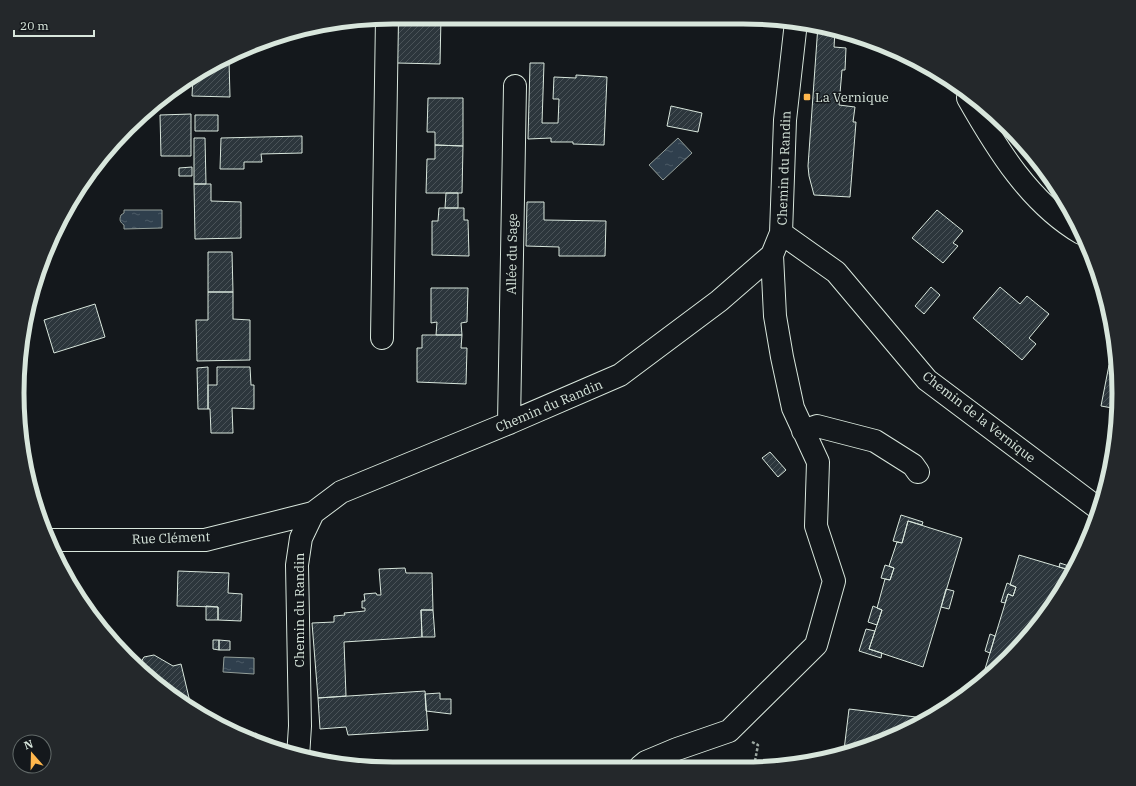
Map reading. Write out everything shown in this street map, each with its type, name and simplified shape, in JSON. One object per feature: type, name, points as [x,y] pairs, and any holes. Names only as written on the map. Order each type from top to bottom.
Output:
[{"type":"street","points":[[382,338],[386,24]]},
{"type":"street","name":"Chemin du Randin","points":[[298,749],[300,726],[297,565],[300,538],[313,513],[340,492],[509,423],[620,375],[718,301],[772,255],[781,233],[785,120],[795,28]]},
{"type":"street","name":"Allée du Sage","points":[[509,423],[515,86]]},
{"type":"street","points":[[970,102],[987,132],[1035,196],[1055,216],[1072,227]]},
{"type":"street","name":"Chemin de la Vernique","points":[[781,233],[836,272],[927,380],[1094,505]]},
{"type":"street","points":[[646,762],[677,749],[730,731],[816,645],[834,581],[816,526],[818,462],[793,408],[782,357],[775,316],[772,255]]},
{"type":"street","points":[[803,431],[817,426],[875,441],[913,465],[918,472]]},
{"type":"street","name":"Rue Clément","points":[[55,540],[205,540],[313,513]]},
{"type":"water","points":[[678,138],[692,153],[663,180],[649,165]]},
{"type":"water","points":[[124,210],[162,210],[162,228],[124,229],[124,225],[120,220]]},
{"type":"water","points":[[224,657],[254,658],[254,674],[223,672]]},
{"type":"building","points":[[398,24],[441,24],[440,64],[397,63]]},
{"type":"building","points":[[818,32],[835,36],[834,47],[846,48],[845,70],[842,70],[839,105],[855,107],[853,122],[856,122],[850,197],[814,195],[808,166]]},
{"type":"building","points":[[229,62],[230,97],[192,96],[193,83]]},
{"type":"building","points":[[530,63],[544,63],[542,123],[558,123],[559,99],[553,99],[554,77],[576,78],[576,75],[607,77],[604,145],[573,144],[573,142],[551,142],[551,138],[528,139]]},
{"type":"building","points":[[428,98],[463,98],[463,146],[435,145],[435,132],[427,132]]},
{"type":"building","points":[[671,106],[702,113],[698,132],[667,126]]},
{"type":"building","points":[[191,114],[191,156],[161,156],[160,115]]},
{"type":"building","points":[[195,115],[218,115],[218,131],[195,131]]},
{"type":"building","points":[[302,136],[302,153],[261,154],[262,162],[244,162],[244,169],[220,169],[221,138]]},
{"type":"building","points":[[194,138],[205,138],[206,184],[194,184]]},
{"type":"building","points":[[435,145],[463,146],[462,193],[426,193],[427,159],[435,159]]},
{"type":"building","points":[[192,167],[192,176],[179,176],[179,168]]},
{"type":"building","points":[[194,184],[211,184],[211,201],[241,202],[241,238],[195,239]]},
{"type":"building","points":[[446,193],[458,193],[458,208],[445,208]]},
{"type":"building","points":[[527,202],[544,202],[544,220],[606,221],[605,256],[559,256],[559,247],[526,246]]},
{"type":"building","points":[[439,208],[464,208],[464,220],[468,220],[469,256],[432,255],[432,221],[438,221]]},
{"type":"building","points":[[937,210],[963,231],[953,243],[958,246],[943,263],[912,238]]},
{"type":"building","points":[[208,252],[232,252],[233,292],[208,292]]},
{"type":"building","points":[[931,287],[940,295],[924,314],[915,306]]},
{"type":"building","points":[[1000,287],[1020,304],[1027,296],[1049,314],[1029,338],[1036,344],[1022,360],[973,318]]},
{"type":"building","points":[[431,288],[468,288],[467,322],[461,323],[462,335],[436,335],[437,322],[431,323]]},
{"type":"building","points":[[208,292],[233,292],[233,319],[250,320],[250,360],[197,361],[196,320],[208,320]]},
{"type":"building","points":[[95,304],[105,337],[54,353],[44,320]]},
{"type":"building","points":[[422,335],[462,335],[461,348],[467,348],[466,384],[417,382],[417,348],[422,348]]},
{"type":"building","points":[[1109,365],[1111,365],[1111,408],[1101,406]]},
{"type":"building","points":[[208,367],[208,409],[198,409],[197,368]]},
{"type":"building","points":[[217,367],[250,367],[251,385],[254,385],[254,409],[232,408],[233,433],[211,433],[210,409],[208,409],[208,385],[217,385]]},
{"type":"building","points":[[770,452],[786,470],[778,477],[762,458]]},
{"type":"building","points":[[901,515],[923,522],[922,525],[908,521],[902,543],[893,541]]},
{"type":"building","points":[[908,521],[962,538],[923,667],[869,649],[882,610],[877,608],[885,579],[890,580],[894,568],[889,566],[897,542],[902,543]]},
{"type":"building","points":[[1019,555],[1066,569],[1063,578],[1036,618],[1004,654],[984,672],[1008,594],[1013,596],[1016,587],[1010,585]]},
{"type":"building","points":[[1060,563],[1069,566],[1064,576],[1066,569],[1059,567]]},
{"type":"building","points":[[885,565],[894,568],[890,580],[881,578]]},
{"type":"building","points":[[405,568],[406,573],[432,573],[433,610],[421,610],[422,637],[344,642],[346,696],[318,698],[312,623],[334,622],[334,616],[345,615],[344,613],[365,611],[365,608],[362,608],[362,601],[365,601],[364,594],[376,593],[377,595],[381,595],[379,569]]},
{"type":"building","points":[[178,571],[229,573],[228,593],[242,594],[241,621],[218,620],[218,607],[177,606]]},
{"type":"building","points":[[1007,583],[1016,587],[1013,596],[1008,594],[1005,603],[1001,602]]},
{"type":"building","points":[[946,589],[954,591],[949,609],[941,607]]},
{"type":"building","points":[[206,606],[218,607],[218,620],[206,620]]},
{"type":"building","points":[[873,606],[882,610],[877,625],[868,622]]},
{"type":"building","points":[[421,610],[433,610],[435,637],[422,637]]},
{"type":"building","points":[[866,629],[875,631],[869,649],[882,653],[881,658],[859,651]]},
{"type":"building","points":[[990,634],[995,636],[990,653],[985,651]]},
{"type":"building","points":[[213,640],[219,640],[219,650],[213,649]]},
{"type":"building","points":[[219,640],[230,641],[230,650],[219,650]]},
{"type":"building","points":[[154,655],[173,666],[181,664],[190,701],[168,686],[141,662],[144,657]]},
{"type":"building","points":[[425,691],[428,730],[348,735],[346,727],[320,729],[318,698]]},
{"type":"building","points":[[440,693],[440,699],[451,699],[451,714],[426,711],[425,694]]},
{"type":"building","points":[[849,709],[916,717],[916,719],[884,734],[844,747]]},
{"type":"building","points":[[314,753],[331,755],[331,757]]},
{"type":"place","name":"La Vernique","points":[[807,97]]}]
